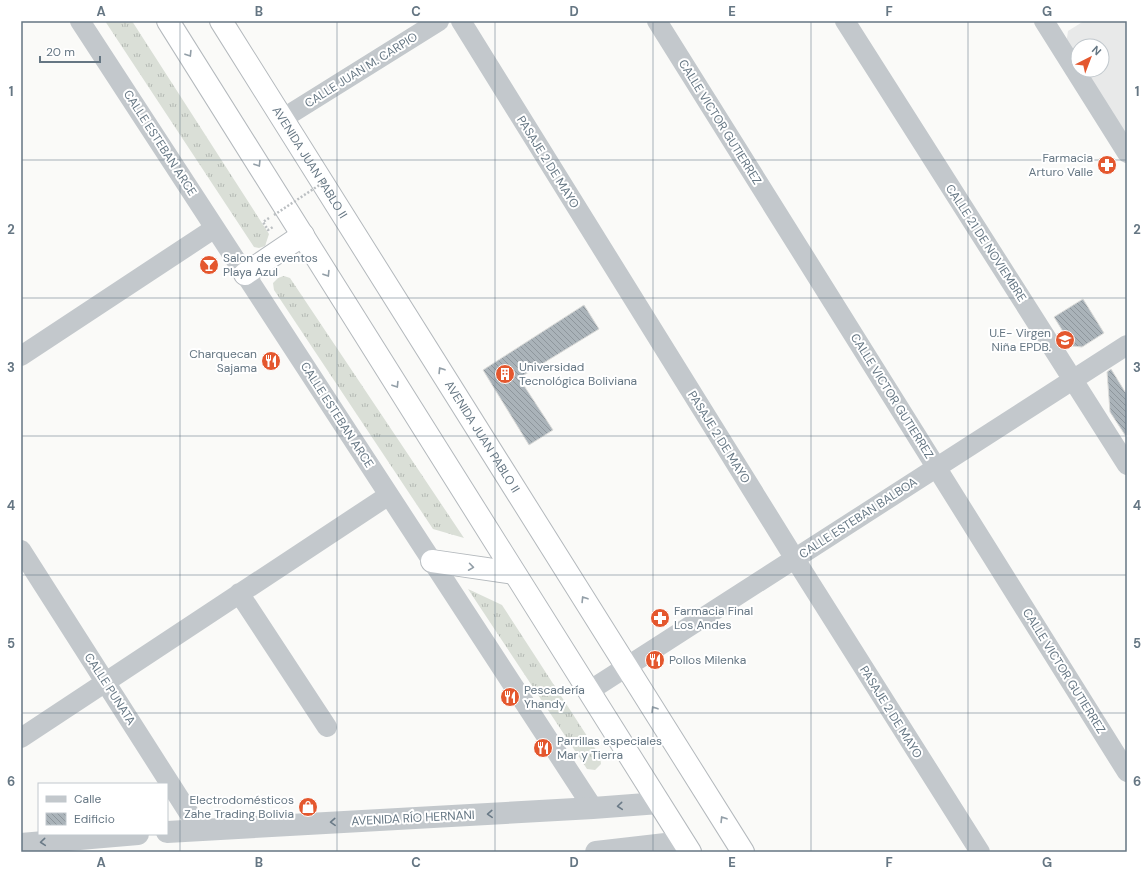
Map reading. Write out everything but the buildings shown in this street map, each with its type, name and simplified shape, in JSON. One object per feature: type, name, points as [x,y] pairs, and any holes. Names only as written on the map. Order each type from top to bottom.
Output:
[{"type":"highway","points":[[168,21],[687,847]]},
{"type":"highway","name":"AVENIDA JUAN PABLO II","points":[[221,21],[743,852]]},
{"type":"highway","points":[[245,274],[302,235]]},
{"type":"highway","points":[[432,562],[514,573]]},
{"type":"street","name":"CALLE ESTEBAN ARCE","points":[[80,21],[593,808]]},
{"type":"street","name":"CALLE JUAN M. CARPIO","points":[[282,119],[439,21]]},
{"type":"street","name":"PASAJE 2 DE MAYO","points":[[461,21],[794,559],[980,852]]},
{"type":"street","name":"CALLE VICTOR GUTIERREZ","points":[[657,21],[1127,772]]},
{"type":"street","name":"CALLE 21 DE NOVIEMBRE","points":[[845,21],[1127,465]]},
{"type":"street","points":[[1048,22],[1127,153]]},
{"type":"street","points":[[21,356],[216,228]]},
{"type":"street","name":"CALLE ESTEBAN BALBOA","points":[[589,691],[1127,345]]},
{"type":"street","points":[[21,738],[389,495]]},
{"type":"street","name":"CALLE PUNATA","points":[[21,550],[199,829]]},
{"type":"street","points":[[240,593],[326,726]]},
{"type":"street","name":"AVENIDA RÍO HERNANI","points":[[168,832],[593,808],[659,802]]},
{"type":"street","points":[[21,844],[126,835]]},
{"type":"street","points":[[596,852],[687,847]]},
{"type":"path","points":[[274,215],[327,180]]},
{"type":"shaded area","points":[[1084,21],[1127,21],[1127,141],[1087,78],[1110,78],[1110,38],[1070,38],[1070,51],[1066,44],[1068,31]]},
{"type":"green space","points":[[105,21],[132,21],[269,234],[265,246],[259,248],[254,247]]},
{"type":"green space","points":[[284,276],[290,278],[464,538],[433,529],[274,290],[273,283],[278,278]]},
{"type":"green space","points":[[468,589],[502,605],[600,756],[601,764],[595,770],[587,769]]},
{"type":"place","name":"Farmacia Arturo Valle","points":[[1107,165]]},
{"type":"place","name":"Salon de eventos Playa Azul","points":[[209,265]]},
{"type":"place","name":"U.E- Virgen Niña EPDB.","points":[[1065,340]]},
{"type":"place","name":"Charquecan Sajama","points":[[271,361]]},
{"type":"place","name":"Universidad Tecnológica Boliviana","points":[[505,374]]},
{"type":"place","name":"Farmacia Final Los Andes","points":[[660,618]]},
{"type":"place","name":"Pollos Milenka","points":[[655,660]]},
{"type":"place","name":"Pescadería Yhandy","points":[[510,697]]},
{"type":"place","name":"Parrillas especiales Mar y Tierra","points":[[543,748]]},
{"type":"place","name":"Electrodomésticos Zahe Trading Bolivia","points":[[308,807]]}]
